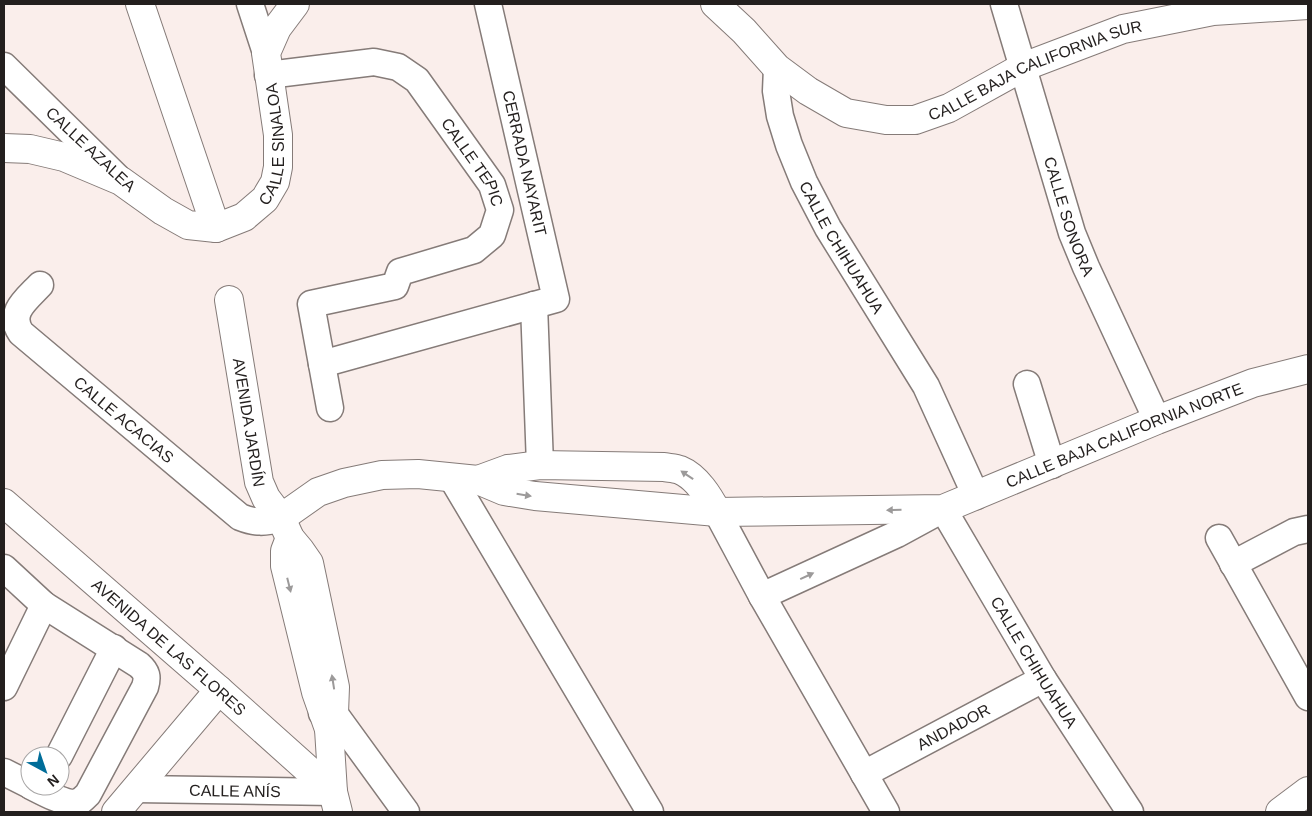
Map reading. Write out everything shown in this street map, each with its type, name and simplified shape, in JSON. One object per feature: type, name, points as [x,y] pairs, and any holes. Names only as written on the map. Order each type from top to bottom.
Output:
[{"type":"street","points":[[140,4],[216,228]]},
{"type":"street","name":"CALLE SINALOA","points":[[216,228],[244,217],[265,199],[275,182],[278,167],[278,135],[267,64],[250,4]]},
{"type":"street","points":[[267,64],[277,28],[295,4]]},
{"type":"street","name":"CERRADA NAYARIT","points":[[322,364],[556,299],[488,4]]},
{"type":"street","points":[[715,4],[744,31],[778,68]]},
{"type":"street","name":"CALLE SONORA","points":[[1004,4],[1072,233],[1157,420]]},
{"type":"street","name":"CALLE BAJA CALIFORNIA SUR","points":[[778,68],[808,91],[846,113],[886,120],[915,120],[949,108],[1022,67],[1123,29],[1212,11],[1308,4]]},
{"type":"street","name":"CALLE TEPIC","points":[[267,64],[374,62],[398,67],[417,80],[492,185],[500,210],[492,234],[474,250],[400,272],[395,286],[311,304],[322,364]]},
{"type":"street","name":"CALLE AZALEA","points":[[4,66],[121,181],[163,211],[188,225],[216,228]]},
{"type":"street","name":"CALLE CHIHUAHUA","points":[[778,68],[776,90],[780,116],[804,182],[828,228],[926,386],[976,496]]},
{"type":"street","points":[[4,148],[30,149],[64,157],[121,181]]},
{"type":"street","name":"CALLE ACACIAS","points":[[40,285],[19,308],[15,316],[16,325],[21,333],[240,517],[252,522],[267,523],[285,528]]},
{"type":"street","name":"AVENIDA JARDÍN","points":[[229,300],[259,482],[266,498],[309,563],[335,687],[329,719],[336,802]]},
{"type":"street","points":[[534,305],[540,464]]},
{"type":"street","points":[[322,364],[330,408]]},
{"type":"street","name":"CALLE BAJA CALIFORNIA NORTE","points":[[762,596],[897,534],[943,509],[1157,420],[1253,383],[1308,369]]},
{"type":"street","points":[[1027,384],[1052,465]]},
{"type":"street","name":"CALLE BAJA CALIFORNIA NORTE","points":[[465,479],[540,464],[664,467],[680,470],[699,485],[708,495],[717,512]]},
{"type":"street","name":"CALLE BAJA CALIFORNIA NORTE","points":[[285,528],[299,503],[318,492],[344,482],[382,475],[418,474],[465,479],[504,491],[535,496],[717,512],[943,509]]},
{"type":"street","points":[[465,479],[650,812]]},
{"type":"street","name":"AVENIDA DE LAS FLORES","points":[[4,503],[219,690],[336,802]]},
{"type":"street","name":"CALLE CHIHUAHUA","points":[[943,509],[1043,679],[1130,812]]},
{"type":"street","points":[[717,512],[762,596],[886,812]]},
{"type":"street","points":[[1233,564],[1294,532],[1308,529]]},
{"type":"street","points":[[1218,538],[1308,696]]},
{"type":"street","points":[[4,568],[44,605],[139,665],[145,671],[147,679],[145,687],[88,794],[82,800],[74,802],[55,796]]},
{"type":"street","points":[[4,687],[44,605]]},
{"type":"street","points":[[64,746],[114,648]]},
{"type":"street","name":"ANDADOR","points":[[864,774],[1043,679]]},
{"type":"street","points":[[116,812],[219,690]]},
{"type":"street","points":[[329,719],[406,812]]},
{"type":"street","points":[[4,772],[20,780]]},
{"type":"street","name":"CALLE ANÍS","points":[[136,789],[336,802]]},
{"type":"street","points":[[1280,812],[1308,791]]}]
